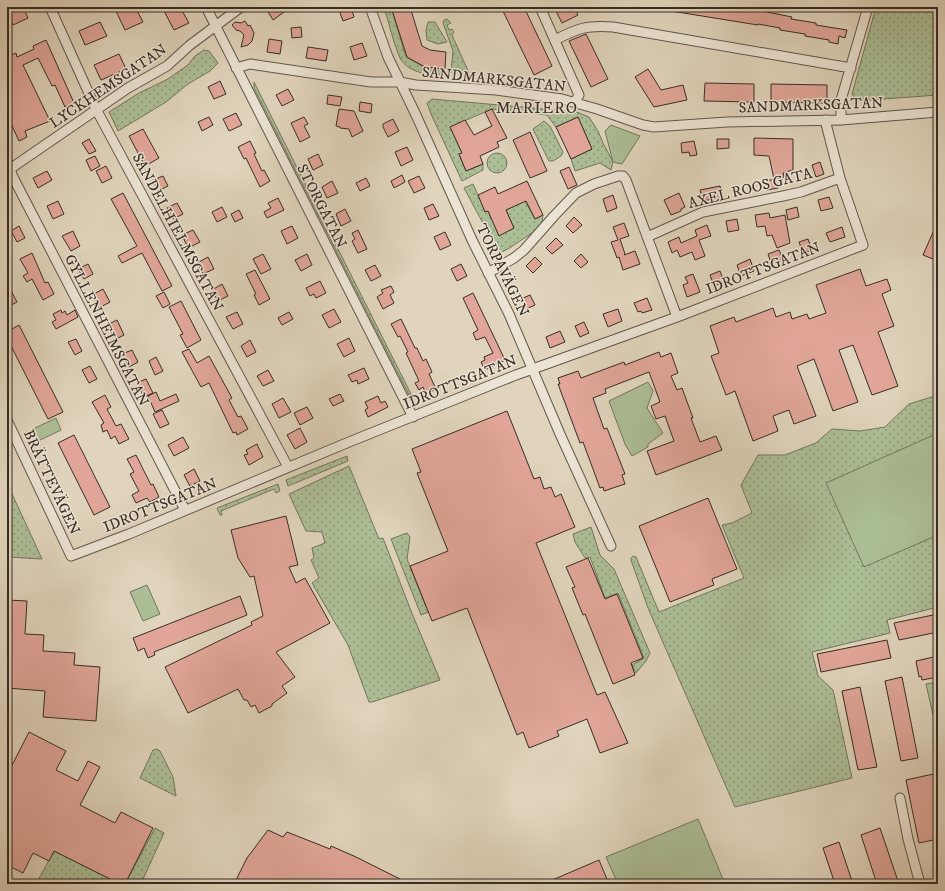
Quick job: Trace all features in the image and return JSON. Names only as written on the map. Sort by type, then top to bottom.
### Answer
[{"type":"street","name":"SANDELHIELMSGATAN","points":[[50,7],[96,109],[288,467]]},
{"type":"street","name":"STORGATAN","points":[[206,7],[413,416]]},
{"type":"street","name":"LYCKHEMSGATAN","points":[[8,167],[128,88],[167,66],[190,45],[241,7]]},
{"type":"street","name":"TORPAVÄGEN","points":[[370,7],[381,40],[399,82],[416,114],[488,273],[509,314],[560,434],[611,546]]},
{"type":"street","points":[[540,7],[579,95],[576,102]]},
{"type":"street","points":[[841,120],[841,100],[868,7]]},
{"type":"street","points":[[555,40],[582,28],[597,26],[613,27],[851,68]]},
{"type":"street","name":"SANDMARKSGATAN","points":[[236,68],[250,64],[371,82],[399,82],[416,85],[496,90],[562,99],[576,102],[643,125],[654,127],[727,122],[841,120],[938,112]]},
{"type":"street","points":[[825,120],[840,178]]},
{"type":"street","name":"GYLLENHEIMSGATAN","points":[[8,167],[185,510]]},
{"type":"street","points":[[488,273],[514,258],[524,250],[576,193],[594,184],[618,176],[623,176],[626,180],[677,317]]},
{"type":"street","name":"IDROTTSGATAN","points":[[71,556],[129,534],[288,467],[532,368],[677,317],[863,245],[840,178]]},
{"type":"street","name":"AXEL ROOS GATA","points":[[647,237],[704,212],[789,195],[840,178]]},
{"type":"street","name":"BRÄTTEVÄGEN","points":[[7,420],[71,556]]},
{"type":"street","points":[[900,798],[908,839],[920,884]]},
{"type":"green space","points":[[384,7],[391,7],[406,57],[424,67],[444,69],[444,73],[432,75],[426,74],[413,70],[403,63],[395,46]]},
{"type":"green space","points":[[876,7],[938,7],[938,95],[856,101],[852,94]]},
{"type":"green space","points":[[447,19],[451,23],[447,25],[449,30],[452,29],[454,32],[452,35],[469,73],[451,72],[453,51],[443,23],[444,20]]},
{"type":"green space","points":[[428,22],[435,22],[447,42],[438,44],[427,40],[426,30]]},
{"type":"green space","points":[[204,50],[209,51],[218,63],[210,71],[188,84],[166,102],[118,131],[109,112],[139,93],[168,79],[188,65],[195,56]]},
{"type":"green space","points":[[254,82],[414,400],[412,401],[254,88]]},
{"type":"green space","points":[[432,99],[577,112],[589,117],[598,131],[613,162],[611,170],[600,163],[575,171],[571,159],[592,149],[578,117],[556,127],[547,115],[492,109],[450,127],[462,153],[459,155],[466,171],[483,164],[483,170],[462,181],[431,114],[427,103]]},
{"type":"green space","points":[[544,121],[550,126],[563,152],[561,156],[553,161],[549,161],[533,129]]},
{"type":"green space","points":[[611,125],[640,136],[622,164],[613,162],[605,131]]},
{"type":"green space","points":[[497,153],[504,156],[507,163],[504,170],[497,173],[490,170],[487,163],[490,156]]},
{"type":"green space","points":[[473,184],[485,211],[488,211],[499,235],[514,228],[506,210],[525,201],[535,219],[543,215],[541,227],[508,249],[499,253],[464,188]]},
{"type":"green space","points":[[648,382],[653,391],[647,408],[663,433],[648,444],[648,447],[632,456],[625,444],[609,401]]},
{"type":"green space","points":[[938,395],[938,607],[887,620],[890,633],[812,652],[818,676],[833,690],[852,778],[735,807],[648,608],[631,558],[633,556],[636,557],[659,612],[744,578],[722,525],[732,523],[752,513],[741,485],[758,455],[785,455],[816,443],[832,429],[860,431],[885,427],[909,404]]},
{"type":"green space","points":[[56,418],[61,430],[38,441],[33,429]]},
{"type":"green space","points":[[938,433],[938,535],[864,567],[826,483]]},
{"type":"green space","points":[[347,456],[348,461],[288,486],[286,480]]},
{"type":"green space","points":[[349,466],[379,539],[383,538],[411,611],[440,680],[372,702],[369,702],[348,645],[312,583],[319,578],[311,560],[314,558],[312,548],[325,543],[322,532],[306,531],[289,494]]},
{"type":"green space","points":[[7,483],[42,559],[7,557]]},
{"type":"green space","points":[[278,484],[280,491],[276,493],[274,489],[221,511],[222,515],[220,515],[217,508]]},
{"type":"green space","points":[[591,527],[600,555],[614,569],[650,653],[646,661],[636,673],[632,665],[644,658],[618,593],[605,598],[590,557],[585,558],[575,542],[573,534]]},
{"type":"green space","points":[[407,533],[410,537],[407,559],[426,607],[437,602],[439,608],[421,615],[391,539]]},
{"type":"green space","points":[[147,585],[160,614],[143,621],[130,592]]},
{"type":"green space","points":[[938,682],[938,714],[933,715],[926,684]]},
{"type":"green space","points":[[157,749],[160,751],[173,777],[176,796],[140,778],[153,750]]},
{"type":"green space","points":[[698,819],[725,884],[618,884],[606,857]]},
{"type":"green space","points":[[155,828],[164,833],[142,884],[125,884]]},
{"type":"green space","points":[[54,851],[120,884],[36,884]]},
{"type":"building","points":[[7,7],[23,7],[28,18],[13,25],[7,11]]},
{"type":"building","points":[[114,7],[135,7],[143,22],[125,30]]},
{"type":"building","points":[[162,7],[180,7],[189,23],[174,30]]},
{"type":"building","points":[[265,7],[281,7],[284,12],[273,20]]},
{"type":"building","points":[[338,7],[351,7],[354,17],[343,21]]},
{"type":"building","points":[[391,7],[410,7],[422,46],[430,50],[446,52],[445,69],[425,67],[407,57]]},
{"type":"building","points":[[501,7],[524,7],[552,66],[534,75]]},
{"type":"building","points":[[554,7],[574,7],[578,15],[562,23]]},
{"type":"building","points":[[672,7],[721,7],[732,9],[733,7],[750,7],[792,17],[791,19],[816,23],[816,25],[847,30],[845,38],[839,36],[838,44],[829,42],[829,40],[805,36],[805,34],[780,30],[780,28],[671,11]]},
{"type":"building","points":[[245,21],[248,26],[250,25],[254,33],[252,41],[248,45],[241,47],[244,35],[240,31],[236,30],[232,25],[235,22],[241,23]]},
{"type":"building","points":[[100,22],[107,36],[85,45],[79,31]]},
{"type":"building","points":[[301,27],[302,37],[292,38],[291,28]]},
{"type":"building","points":[[586,34],[608,79],[591,87],[569,41]]},
{"type":"building","points":[[269,39],[282,41],[280,54],[267,52]]},
{"type":"building","points":[[46,40],[74,103],[65,107],[55,85],[52,86],[38,58],[23,65],[50,121],[25,131],[27,137],[19,141],[7,115],[7,57],[16,53],[17,57],[34,49],[33,46]]},
{"type":"building","points":[[362,43],[367,56],[354,60],[350,47]]},
{"type":"building","points":[[308,47],[328,50],[326,61],[306,58]]},
{"type":"building","points":[[119,54],[126,69],[101,80],[94,65]]},
{"type":"building","points":[[648,69],[661,90],[683,85],[687,100],[654,107],[635,77]]},
{"type":"building","points":[[220,81],[226,94],[214,99],[208,87]]},
{"type":"building","points":[[705,83],[754,84],[754,102],[704,101]]},
{"type":"building","points":[[771,84],[827,85],[827,103],[771,102]]},
{"type":"building","points":[[288,89],[294,100],[282,106],[276,95]]},
{"type":"building","points":[[328,95],[342,97],[340,106],[327,104]]},
{"type":"building","points":[[360,102],[372,104],[371,113],[359,111]]},
{"type":"building","points":[[339,109],[354,111],[363,131],[352,137],[349,129],[336,126]]},
{"type":"building","points":[[492,109],[507,138],[497,142],[499,147],[480,156],[483,164],[466,171],[459,154],[462,153],[450,127],[465,120],[474,135],[492,126],[485,112]]},
{"type":"building","points":[[236,113],[242,125],[229,131],[223,119]]},
{"type":"building","points":[[209,117],[213,125],[202,131],[198,122]]},
{"type":"building","points":[[304,117],[308,124],[304,126],[310,137],[300,142],[291,123]]},
{"type":"building","points":[[578,117],[592,149],[571,159],[556,127]]},
{"type":"building","points":[[393,119],[399,131],[388,137],[383,124]]},
{"type":"building","points":[[143,129],[159,158],[145,166],[129,136]]},
{"type":"building","points":[[530,132],[547,171],[530,178],[513,140]]},
{"type":"building","points":[[754,138],[793,139],[793,170],[783,173],[784,177],[774,179],[769,156],[754,155]]},
{"type":"building","points":[[89,139],[96,151],[89,154],[82,143]]},
{"type":"building","points":[[717,139],[729,139],[729,148],[717,149]]},
{"type":"building","points":[[250,141],[262,171],[264,170],[270,181],[260,187],[246,158],[244,159],[238,147]]},
{"type":"building","points":[[694,141],[697,155],[690,156],[689,152],[682,153],[681,143]]},
{"type":"building","points":[[407,147],[413,160],[401,166],[395,152]]},
{"type":"building","points":[[318,154],[323,165],[313,170],[308,159]]},
{"type":"building","points":[[95,156],[100,166],[91,171],[86,160]]},
{"type":"building","points":[[820,162],[824,174],[816,177],[812,165]]},
{"type":"building","points":[[106,166],[112,178],[102,183],[96,171]]},
{"type":"building","points":[[569,167],[577,185],[568,189],[560,171]]},
{"type":"building","points":[[47,171],[52,180],[38,188],[33,178]]},
{"type":"building","points":[[402,175],[405,182],[394,188],[391,181]]},
{"type":"building","points":[[163,176],[168,186],[158,191],[153,180]]},
{"type":"building","points":[[419,176],[425,188],[414,193],[408,181]]},
{"type":"building","points":[[366,178],[370,186],[360,191],[356,183]]},
{"type":"building","points":[[776,179],[778,188],[767,190],[765,181]]},
{"type":"building","points":[[332,181],[338,193],[327,198],[322,187]]},
{"type":"building","points":[[527,181],[543,215],[535,219],[526,201],[506,210],[514,228],[499,236],[488,211],[485,212],[478,195],[495,187],[498,194]]},
{"type":"building","points":[[720,186],[722,197],[703,201],[700,190]]},
{"type":"building","points":[[123,193],[172,286],[162,291],[142,253],[122,263],[118,256],[137,246],[111,199]]},
{"type":"building","points":[[679,193],[685,207],[681,209],[681,211],[671,215],[664,200]]},
{"type":"building","points":[[613,195],[617,208],[607,212],[603,199]]},
{"type":"building","points":[[829,197],[833,208],[821,211],[818,200]]},
{"type":"building","points":[[278,198],[284,210],[267,218],[264,212],[271,208],[268,203]]},
{"type":"building","points":[[58,201],[64,214],[53,219],[47,206]]},
{"type":"building","points":[[177,203],[183,214],[173,219],[167,208]]},
{"type":"building","points":[[433,204],[439,216],[429,220],[424,208]]},
{"type":"building","points":[[222,207],[227,217],[217,222],[212,212]]},
{"type":"building","points":[[797,207],[799,217],[788,220],[786,210]]},
{"type":"building","points":[[345,209],[351,221],[341,226],[336,214]]},
{"type":"building","points":[[239,210],[243,218],[235,222],[231,214]]},
{"type":"building","points":[[769,213],[770,218],[785,215],[790,243],[777,248],[772,235],[767,236],[765,226],[757,227],[755,215]]},
{"type":"building","points":[[574,217],[582,225],[573,233],[566,226]]},
{"type":"building","points":[[737,219],[739,230],[728,232],[726,221]]},
{"type":"building","points":[[938,221],[938,261],[923,255]]},
{"type":"building","points":[[624,223],[629,236],[620,239],[625,254],[624,255],[635,251],[640,264],[623,270],[619,257],[617,258],[611,242],[618,240],[613,227]]},
{"type":"building","points":[[707,225],[711,236],[699,240],[705,256],[695,260],[692,252],[680,257],[677,250],[672,253],[668,242],[679,237],[681,243],[697,236],[695,230]]},
{"type":"building","points":[[19,226],[25,238],[17,242],[11,231]]},
{"type":"building","points":[[292,226],[298,238],[287,244],[281,231]]},
{"type":"building","points":[[842,227],[845,237],[830,242],[826,233]]},
{"type":"building","points":[[193,230],[200,242],[188,248],[182,235]]},
{"type":"building","points":[[358,230],[367,249],[358,253],[352,241],[355,239],[352,233]]},
{"type":"building","points":[[73,231],[80,246],[71,251],[62,236]]},
{"type":"building","points":[[445,232],[451,245],[440,250],[434,237]]},
{"type":"building","points":[[556,238],[563,245],[552,254],[546,248]]},
{"type":"building","points":[[808,239],[812,250],[803,253],[799,242]]},
{"type":"building","points":[[779,250],[783,259],[771,263],[768,254]]},
{"type":"building","points":[[32,253],[45,283],[48,282],[54,294],[43,300],[32,279],[27,282],[23,276],[28,273],[20,259]]},
{"type":"building","points":[[263,254],[271,269],[261,274],[253,259]]},
{"type":"building","points":[[307,254],[312,265],[301,271],[295,260]]},
{"type":"building","points":[[581,254],[588,262],[581,268],[574,261]]},
{"type":"building","points":[[208,257],[214,269],[203,274],[197,263]]},
{"type":"building","points":[[535,257],[542,264],[533,273],[526,266]]},
{"type":"building","points":[[750,259],[754,271],[741,276],[737,265]]},
{"type":"building","points":[[88,264],[93,274],[84,279],[78,269]]},
{"type":"building","points":[[461,264],[467,276],[457,281],[451,269]]},
{"type":"building","points":[[375,265],[381,276],[371,281],[365,270]]},
{"type":"building","points":[[860,269],[866,286],[887,279],[891,290],[882,294],[894,326],[878,332],[898,386],[872,395],[853,345],[839,350],[858,402],[833,411],[814,359],[797,366],[816,416],[794,424],[789,410],[773,416],[778,431],[753,441],[735,391],[726,395],[711,356],[719,353],[710,326],[734,317],[736,322],[773,308],[776,317],[790,312],[792,319],[807,314],[809,319],[826,313],[816,285]]},
{"type":"building","points":[[255,270],[270,299],[259,305],[254,295],[256,294],[246,274]]},
{"type":"building","points":[[720,271],[724,282],[714,286],[710,275]]},
{"type":"building","points":[[693,274],[700,292],[687,297],[683,285],[688,283],[685,277]]},
{"type":"building","points":[[320,281],[326,293],[316,298],[314,294],[310,296],[306,288]]},
{"type":"building","points":[[7,283],[17,302],[7,307]]},
{"type":"building","points":[[222,284],[228,296],[218,301],[212,290]]},
{"type":"building","points":[[391,286],[394,292],[390,295],[394,303],[383,309],[377,297],[383,293],[381,290]]},
{"type":"building","points":[[103,289],[110,302],[99,308],[92,295]]},
{"type":"building","points":[[164,292],[170,304],[163,308],[156,296]]},
{"type":"building","points":[[473,293],[505,360],[485,370],[481,362],[485,360],[484,357],[493,353],[485,337],[476,340],[473,333],[478,330],[463,298]]},
{"type":"building","points":[[530,295],[535,305],[526,309],[521,299]]},
{"type":"building","points":[[647,298],[652,310],[642,313],[641,311],[638,312],[634,303]]},
{"type":"building","points":[[181,301],[201,340],[187,348],[180,335],[183,334],[169,307]]},
{"type":"building","points":[[334,309],[341,322],[329,328],[322,315]]},
{"type":"building","points":[[618,309],[622,321],[608,327],[603,314]]},
{"type":"building","points":[[61,310],[62,313],[65,311],[67,315],[75,310],[78,317],[56,329],[52,322],[56,320],[53,314]]},
{"type":"building","points":[[237,312],[243,324],[233,329],[226,317]]},
{"type":"building","points":[[289,312],[293,319],[282,325],[278,318]]},
{"type":"building","points":[[401,319],[415,348],[417,348],[423,361],[426,359],[432,372],[429,374],[436,389],[426,394],[423,387],[419,390],[415,383],[419,381],[406,353],[408,352],[400,336],[398,337],[391,324]]},
{"type":"building","points":[[117,320],[124,335],[116,339],[107,325]]},
{"type":"building","points":[[584,322],[589,333],[580,337],[575,326]]},
{"type":"building","points":[[19,325],[63,412],[48,419],[7,338],[7,332]]},
{"type":"building","points":[[560,331],[565,342],[550,348],[546,337]]},
{"type":"building","points":[[349,338],[355,351],[344,357],[337,344]]},
{"type":"building","points":[[76,339],[82,351],[75,355],[68,342]]},
{"type":"building","points":[[250,340],[256,352],[247,357],[241,346]]},
{"type":"building","points":[[189,349],[197,363],[209,356],[232,398],[229,400],[238,417],[241,416],[248,429],[237,435],[236,432],[233,433],[209,383],[201,387],[182,352]]},
{"type":"building","points":[[132,350],[138,362],[129,367],[122,354]]},
{"type":"building","points":[[659,352],[661,357],[671,353],[678,373],[671,376],[677,390],[682,388],[700,442],[716,436],[722,450],[656,475],[647,451],[674,441],[665,416],[656,419],[651,406],[660,402],[649,372],[605,389],[606,393],[593,398],[604,429],[607,428],[625,474],[622,475],[625,484],[604,491],[603,487],[600,488],[583,442],[580,443],[558,384],[560,384],[558,378],[578,371],[581,378],[624,362],[625,365]]},
{"type":"building","points":[[156,357],[163,371],[155,375],[149,361]]},
{"type":"building","points":[[90,366],[97,379],[89,383],[82,370]]},
{"type":"building","points":[[364,368],[369,379],[358,384],[357,380],[352,382],[348,375]]},
{"type":"building","points":[[268,370],[274,381],[263,386],[257,376]]},
{"type":"building","points":[[146,379],[153,393],[144,397],[137,383]]},
{"type":"building","points":[[156,392],[160,401],[176,394],[179,401],[155,412],[148,396]]},
{"type":"building","points":[[340,394],[344,401],[333,406],[329,399]]},
{"type":"building","points":[[105,395],[111,407],[107,409],[116,426],[121,424],[129,439],[119,444],[115,436],[111,439],[107,430],[103,432],[101,425],[104,423],[92,402]]},
{"type":"building","points":[[378,396],[381,403],[385,401],[388,407],[368,417],[365,410],[368,408],[365,402]]},
{"type":"building","points":[[283,398],[291,412],[279,418],[272,404]]},
{"type":"building","points":[[307,407],[313,418],[300,425],[294,413]]},
{"type":"building","points":[[162,410],[169,424],[160,428],[153,414]]},
{"type":"building","points":[[507,411],[534,479],[540,477],[544,489],[551,487],[555,497],[561,494],[575,527],[536,543],[597,695],[605,692],[628,743],[600,753],[587,719],[557,731],[559,736],[529,748],[523,732],[517,735],[467,608],[432,621],[410,566],[448,551],[417,473],[421,472],[412,449]]},
{"type":"building","points":[[300,428],[307,442],[295,449],[287,435]]},
{"type":"building","points":[[74,435],[110,507],[94,515],[58,443]]},
{"type":"building","points":[[183,437],[189,448],[174,456],[168,445]]},
{"type":"building","points":[[257,444],[263,457],[249,465],[244,455],[248,454],[246,450]]},
{"type":"building","points":[[136,455],[151,485],[153,484],[159,497],[150,502],[147,498],[136,503],[132,495],[139,491],[130,474],[134,472],[127,459]]},
{"type":"building","points":[[194,469],[200,481],[190,486],[184,475]]},
{"type":"building","points":[[708,498],[737,569],[712,579],[714,585],[670,602],[639,526]]},
{"type":"building","points":[[286,516],[298,565],[289,567],[296,583],[305,578],[330,623],[276,652],[295,677],[282,686],[287,693],[272,704],[272,706],[259,713],[255,705],[251,707],[247,700],[244,700],[238,689],[188,713],[165,667],[252,625],[251,622],[263,616],[254,576],[250,577],[238,558],[231,530]]},
{"type":"building","points":[[588,558],[605,599],[617,594],[643,658],[631,663],[635,675],[613,684],[585,614],[583,615],[572,588],[575,587],[566,567]]},
{"type":"building","points":[[240,596],[247,615],[154,652],[155,655],[148,658],[144,648],[138,651],[133,638]]},
{"type":"building","points":[[7,600],[27,601],[25,634],[44,635],[43,651],[75,653],[74,665],[100,667],[96,721],[43,717],[45,691],[7,688]]},
{"type":"building","points":[[938,614],[938,632],[899,640],[894,623]]},
{"type":"building","points":[[887,640],[891,658],[821,672],[817,654]]},
{"type":"building","points":[[938,656],[938,677],[922,680],[921,676],[919,677],[916,661]]},
{"type":"building","points":[[902,677],[918,758],[901,761],[885,681]]},
{"type":"building","points":[[860,687],[877,767],[858,770],[842,691]]},
{"type":"building","points":[[29,732],[66,751],[56,770],[78,781],[88,761],[100,767],[80,805],[115,823],[121,812],[153,828],[125,884],[120,884],[54,851],[49,861],[33,853],[23,873],[7,865],[7,775]]},
{"type":"building","points":[[938,773],[938,839],[919,843],[906,780]]},
{"type":"building","points":[[880,828],[899,884],[877,884],[861,835]]},
{"type":"building","points":[[268,830],[283,837],[287,832],[330,849],[331,846],[410,884],[234,884],[247,858]]},
{"type":"building","points":[[839,842],[853,884],[835,884],[823,848]]},
{"type":"building","points":[[599,860],[609,884],[543,884]]},
{"type":"district","name":"MARIERO","points":[[537,107]]}]
